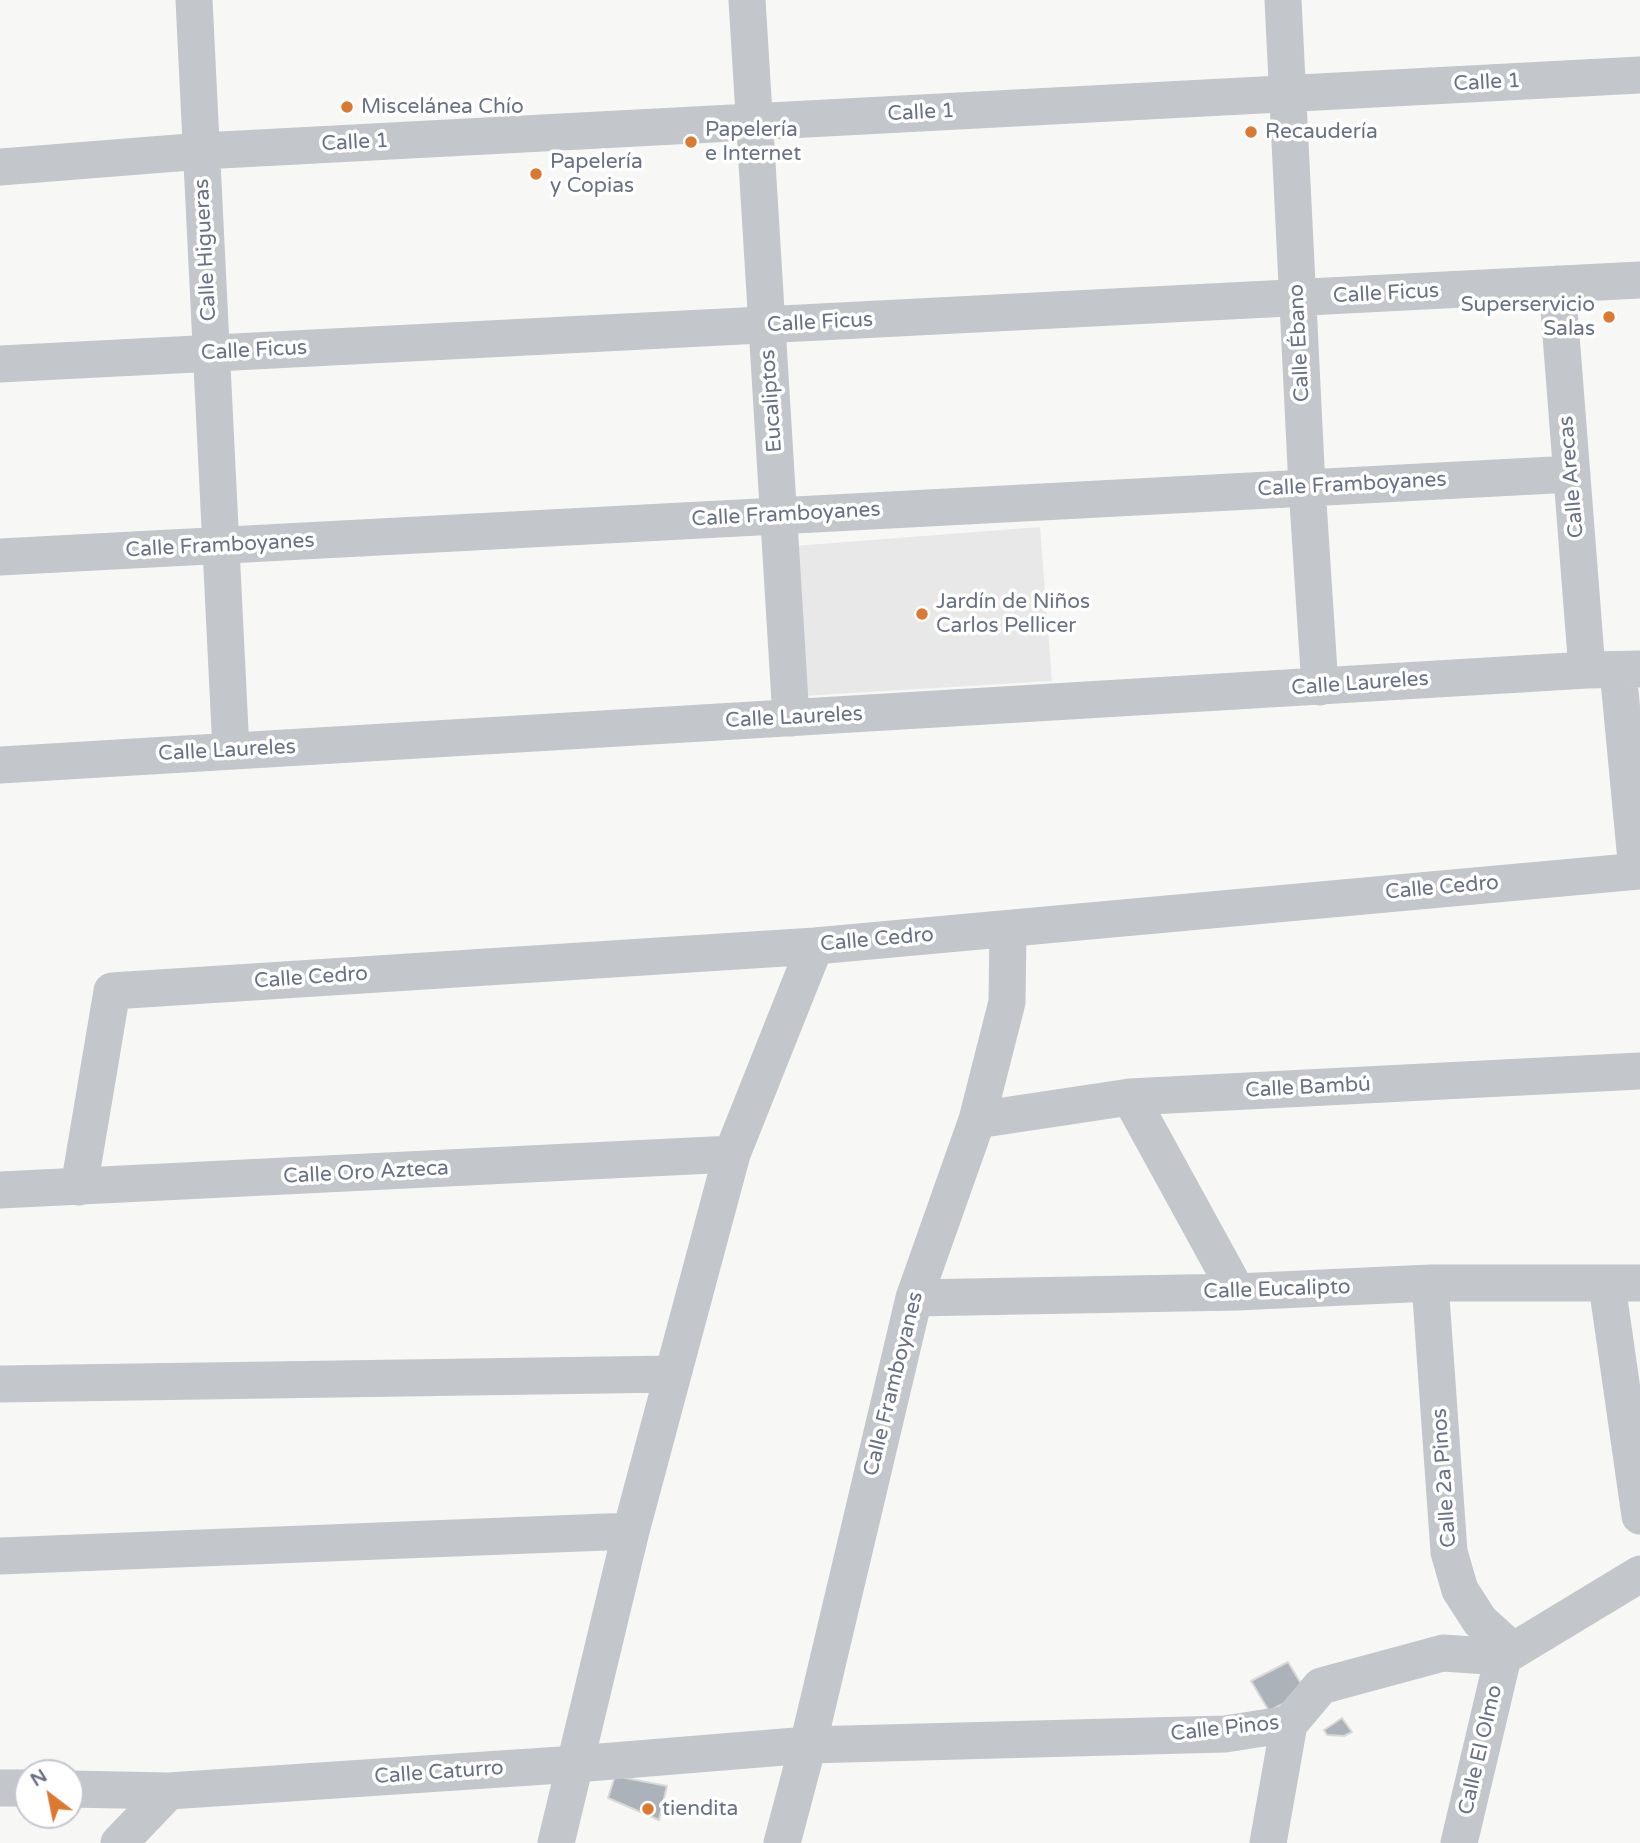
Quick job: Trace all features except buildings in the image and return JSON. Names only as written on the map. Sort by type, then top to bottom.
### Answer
[{"type":"street","name":"Calle Higueras","points":[[194,0],[231,751]]},
{"type":"street","name":"Eucaliptos","points":[[747,0],[791,718]]},
{"type":"street","name":"Calle Ébano","points":[[1283,0],[1307,487],[1320,687]]},
{"type":"street","name":"Calle 1","points":[[0,167],[202,151],[1640,75]]},
{"type":"street","name":"Calle Ficus","points":[[0,365],[1640,280]]},
{"type":"street","name":"Calle Arecas","points":[[1556,284],[1572,474],[1615,670],[1638,871]]},
{"type":"street","name":"Calle Framboyanes","points":[[0,557],[1572,474]]},
{"type":"street","name":"Calle Laureles","points":[[0,765],[1615,670]]},
{"type":"street","name":"Calle Cedro","points":[[79,1187],[113,991],[816,946],[1638,871]]},
{"type":"street","name":"Calle Framboyanes","points":[[782,1843],[808,1745],[914,1298],[977,1120],[1007,1002],[1008,929]]},
{"type":"street","points":[[556,1843],[631,1531],[732,1154],[816,946]]},
{"type":"street","name":"Calle Bambú","points":[[977,1120],[1130,1097],[1640,1071]]},
{"type":"street","points":[[1130,1097],[1237,1292]]},
{"type":"street","name":"Calle Oro Azteca","points":[[0,1191],[732,1154]]},
{"type":"street","name":"Calle Eucalipto","points":[[914,1298],[1237,1292],[1430,1283],[1624,1284]]},
{"type":"street","name":"Calle 2a Pinos","points":[[1430,1283],[1449,1552],[1460,1590],[1480,1621],[1508,1654]]},
{"type":"street","points":[[1624,1284],[1640,1516]]},
{"type":"street","points":[[0,1384],[673,1374]]},
{"type":"street","points":[[0,1556],[631,1531]]},
{"type":"street","points":[[1508,1654],[1640,1574]]},
{"type":"street","name":"Calle Pinos","points":[[808,1745],[1225,1734],[1289,1724],[1321,1686],[1443,1653],[1508,1654]]},
{"type":"street","name":"Calle El Olmo","points":[[1459,1843],[1508,1654]]},
{"type":"street","points":[[1268,1843],[1289,1724]]},
{"type":"street","name":"Calle Caturro","points":[[84,1789],[169,1791],[576,1764],[808,1745]]},
{"type":"street","points":[[119,1843],[169,1791]]},
{"type":"shaded area","name":"Jardín de Niños Carlos Pellicer","points":[[1040,527],[1052,681],[802,696],[794,546]]},
{"type":"place","name":"Miscelánea Chío","points":[[347,107]]},
{"type":"place","name":"Recaudería","points":[[1251,132]]},
{"type":"place","name":"Papelería e Internet","points":[[691,142]]},
{"type":"place","name":"Papelería y Copias","points":[[536,174]]},
{"type":"place","name":"Superservicio Salas","points":[[1609,317]]},
{"type":"place","name":"Jardín de Niños Carlos Pellicer","points":[[922,614]]},
{"type":"place","name":"tiendita","points":[[648,1809]]}]
